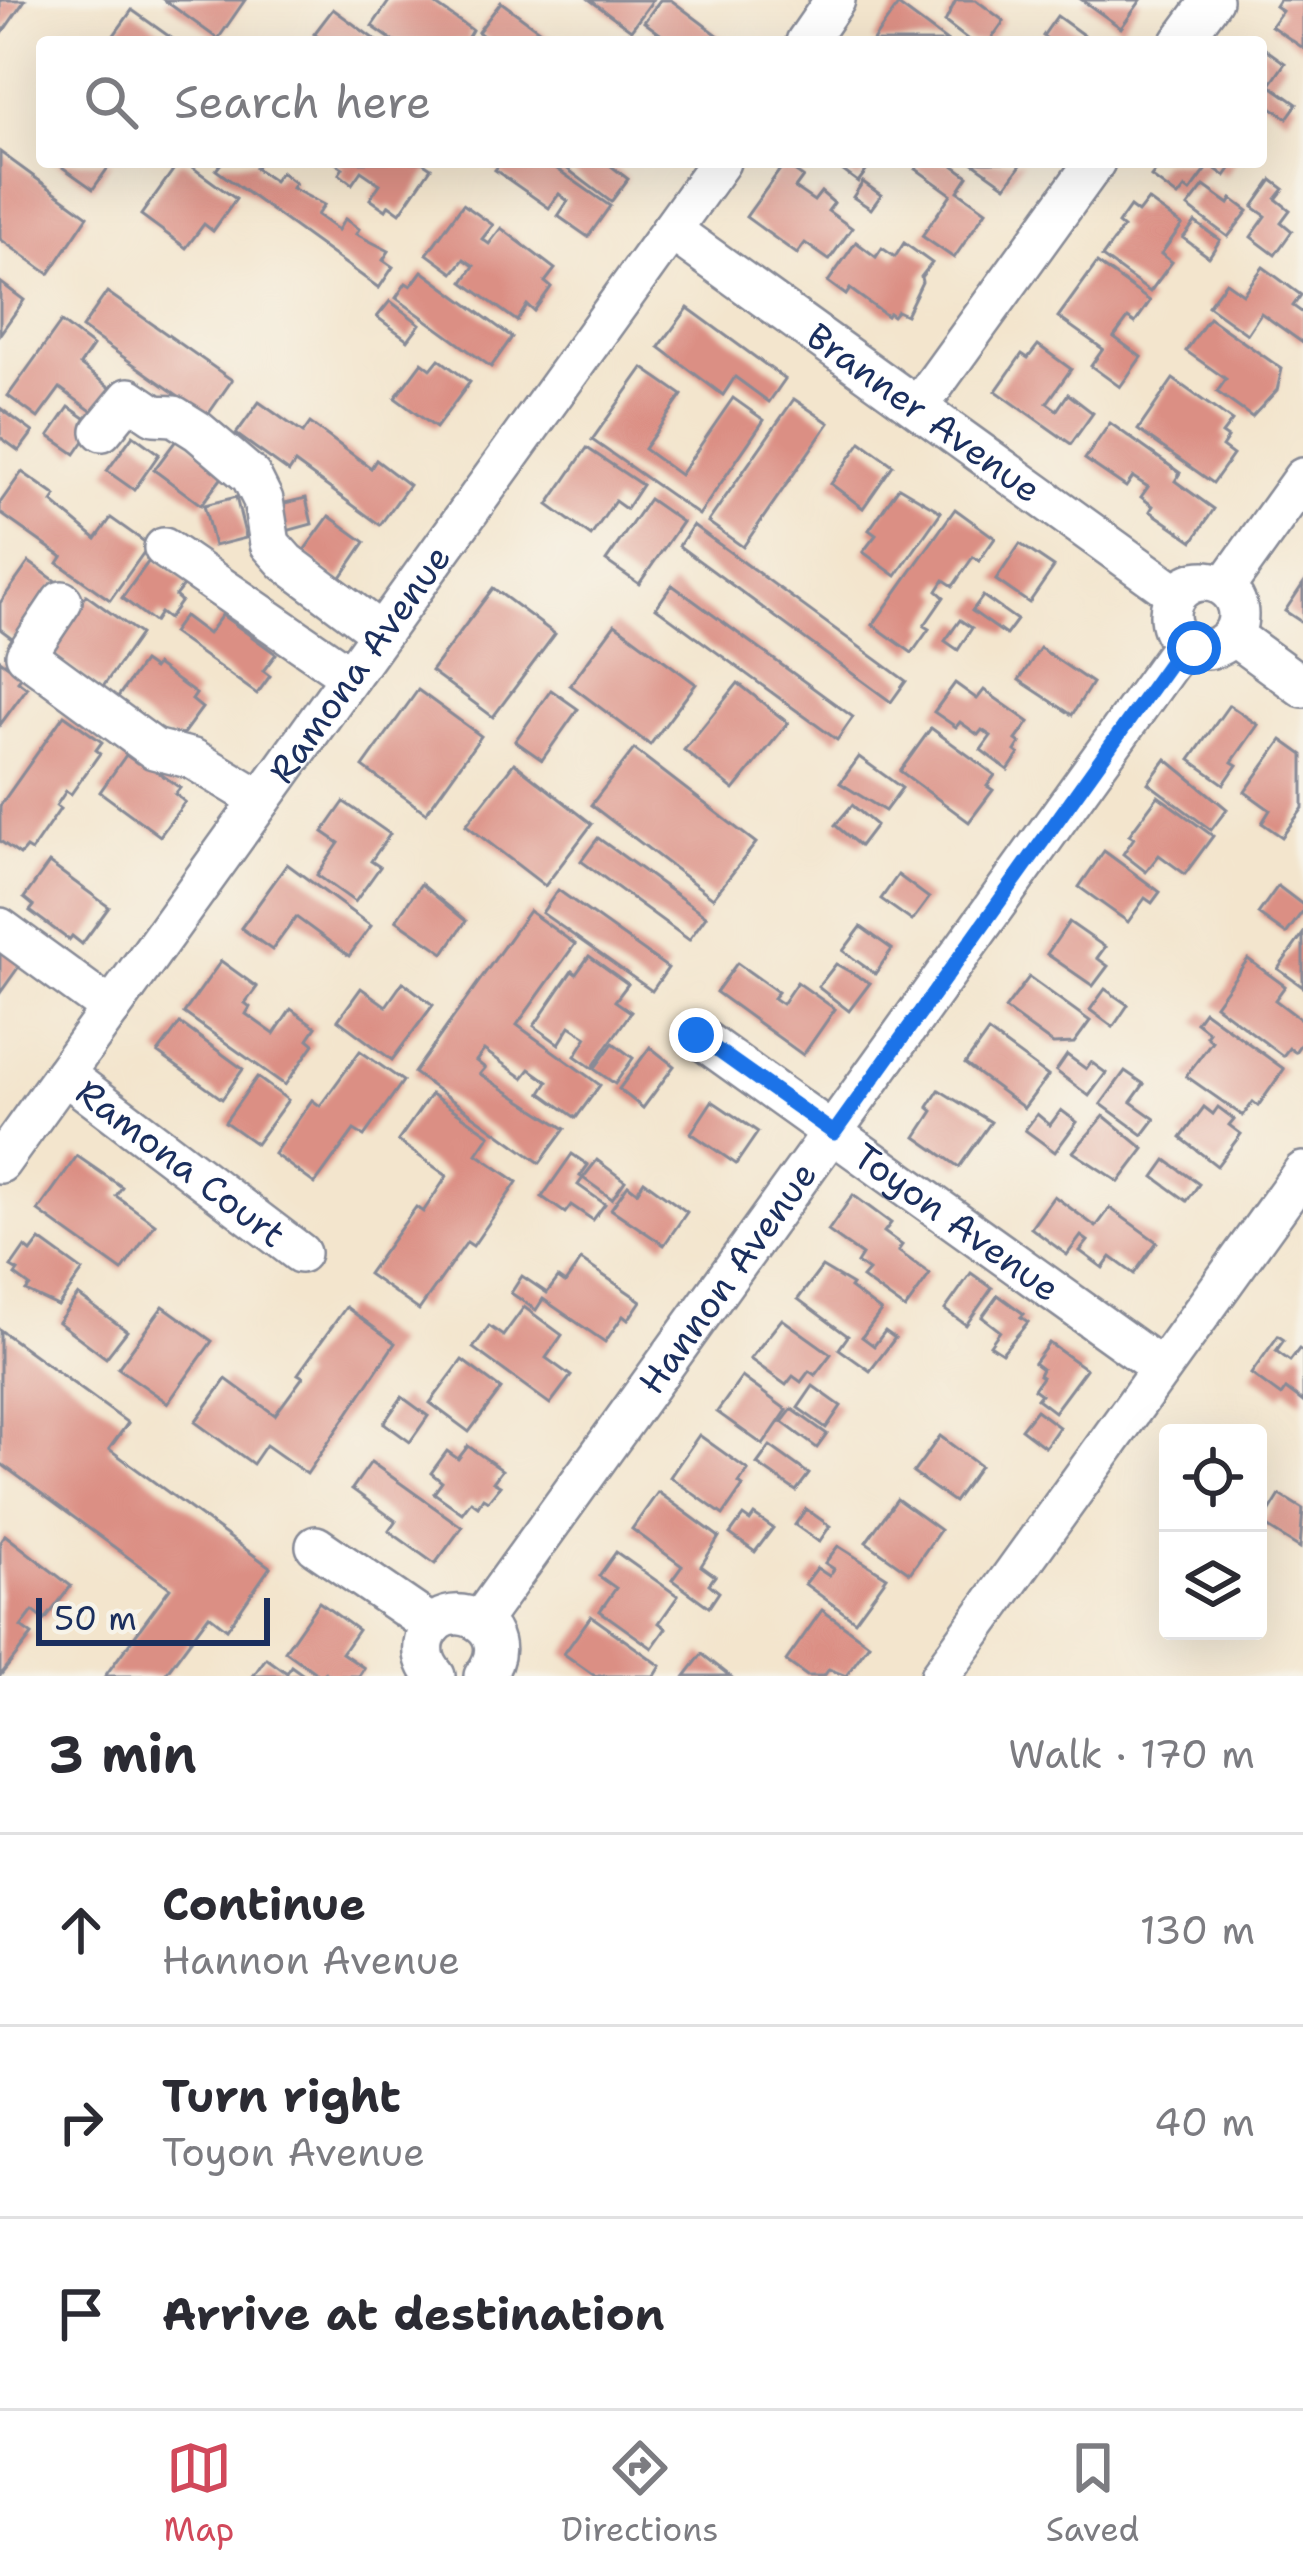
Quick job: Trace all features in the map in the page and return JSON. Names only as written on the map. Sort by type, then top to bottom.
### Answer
[{"type":"street","points":[[810,36],[836,0]]},
{"type":"street","points":[[1185,36],[1212,0]]},
{"type":"street","name":"Ramona Avenue","points":[[0,1163],[715,168]]},
{"type":"street","points":[[918,407],[1091,168]]},
{"type":"street","name":"Branner Avenue","points":[[670,230],[1177,594]]},
{"type":"street","points":[[102,431],[129,398],[154,415],[174,416],[198,430],[251,476],[263,500],[270,544],[286,562],[381,633]]},
{"type":"street","points":[[1225,587],[1303,478]]},
{"type":"street","points":[[164,548],[350,676]]},
{"type":"street","points":[[1204,580],[1225,587],[1237,604],[1238,626],[1232,635],[1204,650],[1184,643],[1172,626],[1171,604],[1177,594],[1184,586],[1204,580]]},
{"type":"street","points":[[62,601],[26,656],[154,749],[193,759],[262,800]]},
{"type":"street","points":[[1232,635],[1303,687]]},
{"type":"street","name":"Hannon Avenue","points":[[480,1621],[1184,643]]},
{"type":"street","points":[[0,928],[111,1009]]},
{"type":"street","name":"Toyon Avenue","points":[[696,1035],[1161,1368]]},
{"type":"street","name":"Ramona Court","points":[[64,1074],[300,1253]]},
{"type":"street","points":[[940,1676],[1303,1172]]},
{"type":"street","points":[[316,1546],[433,1626]]},
{"type":"street","points":[[435,1676],[423,1648],[433,1626],[450,1616],[480,1621],[488,1629],[495,1649],[490,1674]]},
{"type":"building","points":[[0,0],[25,0],[0,36]]},
{"type":"building","points":[[164,0],[245,0],[220,36]]},
{"type":"building","points":[[390,0],[429,0],[472,30],[469,36],[386,36],[372,26]]},
{"type":"building","points":[[590,0],[653,0],[631,30]]},
{"type":"building","points":[[660,0],[671,0],[719,36],[663,36],[644,22]]},
{"type":"building","points":[[956,0],[976,0],[1004,21],[993,36],[963,36],[945,22]]},
{"type":"building","points":[[1082,0],[1141,0],[1121,28]]},
{"type":"building","points":[[1279,0],[1303,0],[1303,48],[1271,26],[1282,11],[1275,6]]},
{"type":"building","points":[[501,2],[547,36],[483,36],[478,32]]},
{"type":"building","points":[[898,5],[940,36],[876,36]]},
{"type":"building","points":[[333,9],[370,36],[317,36]]},
{"type":"building","points":[[132,10],[169,36],[113,36]]},
{"type":"building","points":[[1057,16],[1085,36],[1043,36]]},
{"type":"building","points":[[1267,50],[1285,63],[1270,85],[1297,104],[1287,118],[1267,104]]},
{"type":"building","points":[[0,152],[88,216],[49,274],[0,239]]},
{"type":"building","points":[[63,168],[108,168],[93,189]]},
{"type":"building","points":[[175,168],[193,168],[236,199],[213,231],[204,224],[186,248],[141,215]]},
{"type":"building","points":[[255,168],[274,181],[281,172],[295,183],[292,188],[324,205],[317,215],[338,230],[345,219],[359,229],[356,234],[389,251],[383,260],[393,267],[379,288],[216,170]]},
{"type":"building","points":[[343,168],[431,168],[400,213],[370,199],[380,184],[361,171],[352,184],[339,174]]},
{"type":"building","points":[[556,168],[610,206],[588,237],[558,216],[568,201],[559,194],[549,208],[495,170]]},
{"type":"building","points":[[566,168],[614,168],[628,179],[611,202]]},
{"type":"building","points":[[781,168],[790,168],[803,177],[795,188],[814,201],[821,192],[834,203],[828,211],[852,228],[829,260],[805,243],[797,254],[746,217]]},
{"type":"building","points":[[839,168],[868,168],[858,182]]},
{"type":"building","points":[[957,168],[968,176],[958,191],[986,211],[954,258],[922,236],[951,194],[916,169]]},
{"type":"building","points":[[980,168],[1019,168],[1006,186]]},
{"type":"building","points":[[1158,168],[1208,168],[1190,192],[1185,188],[1178,197],[1151,177]]},
{"type":"building","points":[[1272,180],[1284,189],[1276,199],[1290,210],[1281,222],[1292,231],[1275,255],[1251,237],[1266,216],[1253,207]]},
{"type":"building","points":[[863,182],[881,195],[871,209],[853,197]]},
{"type":"building","points":[[1204,186],[1248,211],[1228,237],[1188,207]]},
{"type":"building","points":[[1148,200],[1182,225],[1161,254],[1172,262],[1150,292],[1102,257],[1123,228],[1118,224],[1130,207],[1138,213]]},
{"type":"building","points":[[463,204],[493,225],[482,239],[489,244],[501,228],[555,269],[545,282],[551,287],[534,311],[527,305],[517,321],[463,282],[474,266],[464,259],[453,273],[427,254]]},
{"type":"building","points":[[1195,222],[1220,240],[1209,257],[1183,238]]},
{"type":"building","points":[[856,242],[876,257],[882,248],[895,257],[904,243],[932,263],[906,315],[897,311],[887,316],[850,289],[846,295],[828,282]]},
{"type":"building","points":[[1097,263],[1150,301],[1135,323],[1128,318],[1114,337],[1141,357],[1120,387],[1091,366],[1103,349],[1058,317]]},
{"type":"building","points":[[1263,267],[1301,295],[1293,306],[1303,313],[1303,343],[1261,313],[1247,334],[1208,306],[1226,282],[1243,294]]},
{"type":"building","points":[[422,271],[512,337],[491,367],[396,298]]},
{"type":"building","points":[[0,282],[24,300],[0,334]]},
{"type":"building","points":[[107,292],[232,380],[207,416],[82,328]]},
{"type":"building","points":[[390,301],[420,324],[408,340],[377,317]]},
{"type":"building","points":[[688,308],[785,379],[769,402],[735,377],[723,395],[659,347]]},
{"type":"building","points":[[1209,318],[1282,369],[1277,390],[1252,417],[1217,392],[1226,379],[1186,351]]},
{"type":"building","points":[[61,322],[93,346],[80,365],[112,389],[94,413],[60,388],[38,418],[8,396]]},
{"type":"building","points":[[1038,345],[1071,369],[1047,403],[1057,410],[1068,394],[1093,413],[1071,444],[996,391],[1022,354],[1028,358]]},
{"type":"building","points":[[439,359],[470,382],[436,428],[395,398],[422,362],[431,369]]},
{"type":"building","points":[[643,368],[682,395],[644,449],[680,475],[733,398],[764,420],[699,515],[592,440]]},
{"type":"building","points":[[1173,379],[1232,421],[1222,434],[1228,438],[1222,447],[1233,455],[1213,483],[1138,430]]},
{"type":"building","points":[[794,399],[829,423],[743,547],[708,522]]},
{"type":"building","points":[[259,402],[303,433],[310,423],[371,468],[376,460],[409,485],[380,525],[295,463],[289,472],[236,434]]},
{"type":"building","points":[[69,407],[95,425],[75,454],[49,436]]},
{"type":"building","points":[[0,408],[33,432],[19,451],[0,437]]},
{"type":"building","points":[[1110,423],[1180,473],[1175,481],[1214,509],[1193,541],[1150,511],[1153,506],[1141,497],[1148,487],[1133,477],[1126,487],[1085,459]]},
{"type":"building","points":[[133,435],[159,454],[134,490],[107,471]]},
{"type":"building","points":[[180,435],[227,471],[201,505],[154,470]]},
{"type":"building","points":[[861,442],[893,465],[863,508],[831,484]]},
{"type":"building","points":[[587,448],[642,485],[626,509],[615,501],[591,536],[548,505]]},
{"type":"building","points":[[22,472],[56,496],[52,502],[96,539],[111,518],[149,545],[110,600],[58,563],[62,557],[0,513],[0,503]]},
{"type":"building","points":[[899,487],[941,512],[896,576],[863,552],[876,535],[869,530]]},
{"type":"building","points":[[236,497],[246,538],[214,546],[204,505]]},
{"type":"building","points":[[306,498],[312,524],[283,532],[276,505]]},
{"type":"building","points":[[649,499],[682,522],[639,584],[606,561]]},
{"type":"building","points":[[955,509],[995,538],[979,561],[973,557],[953,586],[944,580],[937,591],[944,597],[912,653],[873,625]]},
{"type":"building","points":[[329,516],[365,542],[339,580],[303,552]]},
{"type":"building","points":[[693,525],[906,681],[891,702],[679,546]]},
{"type":"building","points":[[1020,544],[1054,567],[1029,603],[996,580]]},
{"type":"building","points":[[151,558],[186,582],[175,596],[181,601],[168,619],[160,613],[154,622],[122,598]]},
{"type":"building","points":[[29,562],[57,582],[16,641],[0,629],[0,603]]},
{"type":"building","points":[[1303,584],[1303,623],[1285,611]]},
{"type":"building","points":[[672,585],[853,717],[837,740],[656,608]]},
{"type":"building","points":[[493,588],[555,634],[493,717],[431,671]]},
{"type":"building","points":[[86,595],[140,634],[102,688],[47,650]]},
{"type":"building","points":[[983,596],[1017,620],[1006,635],[972,611]]},
{"type":"building","points":[[222,615],[276,654],[263,671],[270,676],[257,694],[172,633],[184,616],[208,634]]},
{"type":"building","points":[[960,620],[972,628],[958,650],[945,641]]},
{"type":"building","points":[[615,624],[696,684],[650,745],[570,685]]},
{"type":"building","points":[[1040,648],[1092,683],[1072,715],[1019,680]]},
{"type":"building","points":[[0,660],[22,676],[18,681],[27,688],[0,725]]},
{"type":"building","points":[[143,662],[153,669],[156,665],[196,694],[192,700],[202,708],[177,742],[117,698]]},
{"type":"building","points":[[738,683],[788,723],[734,790],[684,750]]},
{"type":"building","points":[[955,683],[977,699],[984,690],[1029,722],[1016,740],[1019,754],[1008,770],[981,750],[991,736],[982,730],[978,735],[960,722],[956,727],[934,712]]},
{"type":"building","points":[[418,690],[481,736],[426,813],[363,767]]},
{"type":"building","points":[[551,690],[578,709],[542,760],[515,741]]},
{"type":"building","points":[[1229,705],[1258,725],[1232,762],[1237,765],[1224,784],[1190,760]]},
{"type":"building","points":[[64,715],[102,742],[96,750],[100,753],[71,794],[66,791],[56,806],[60,809],[31,851],[26,848],[20,855],[0,841],[0,806]]},
{"type":"building","points":[[931,728],[995,775],[987,786],[993,790],[969,822],[900,771]]},
{"type":"building","points":[[1282,740],[1303,755],[1303,808],[1282,837],[1262,823],[1270,810],[1245,792]]},
{"type":"building","points":[[634,749],[756,843],[713,898],[591,805]]},
{"type":"building","points":[[126,755],[137,763],[140,759],[180,788],[175,794],[185,802],[160,836],[100,792]]},
{"type":"building","points":[[859,757],[902,788],[885,811],[840,783]]},
{"type":"building","points":[[1166,759],[1227,809],[1211,830],[1148,783]]},
{"type":"building","points":[[514,763],[592,824],[545,886],[466,825]]},
{"type":"building","points":[[1158,796],[1213,836],[1185,874],[1159,855],[1146,872],[1123,854],[1134,838],[1129,835]]},
{"type":"building","points":[[344,802],[390,834],[371,861],[380,867],[355,902],[317,875],[339,843],[323,832]]},
{"type":"building","points":[[852,805],[876,825],[860,846],[835,825]]},
{"type":"building","points":[[598,838],[706,916],[689,940],[581,861]]},
{"type":"building","points":[[1104,851],[1160,892],[1152,903],[1145,898],[1128,922],[1079,887]]},
{"type":"building","points":[[49,863],[109,907],[82,944],[30,911],[34,906],[24,898]]},
{"type":"building","points":[[287,864],[371,926],[349,956],[296,917],[272,950],[241,928]]},
{"type":"building","points":[[898,875],[929,898],[912,921],[881,899]]},
{"type":"building","points":[[421,884],[466,921],[444,953],[396,920]]},
{"type":"building","points":[[1278,886],[1303,905],[1286,934],[1258,914]]},
{"type":"building","points":[[558,890],[668,968],[652,991],[542,913]]},
{"type":"building","points":[[529,911],[575,944],[517,1025],[600,1085],[576,1118],[541,1093],[548,1082],[530,1069],[523,1078],[484,1050],[476,1061],[485,1068],[480,1074],[565,1129],[540,1163],[414,1073]]},
{"type":"building","points":[[1069,922],[1105,947],[1097,958],[1108,966],[1093,986],[1047,954]]},
{"type":"building","points":[[861,927],[892,949],[875,974],[843,951]]},
{"type":"building","points":[[1303,934],[1303,987],[1278,969]]},
{"type":"building","points":[[0,941],[25,958],[0,993]]},
{"type":"building","points":[[589,956],[628,984],[615,1001],[631,1012],[592,1068],[575,1056],[587,1037],[570,1026],[559,1044],[534,1026],[572,971],[576,974]]},
{"type":"building","points":[[1248,959],[1285,986],[1275,1000],[1303,1021],[1303,1041],[1295,1052],[1289,1048],[1283,1056],[1215,1005]]},
{"type":"building","points":[[221,961],[257,987],[245,1003],[250,1007],[246,1014],[274,1034],[291,1009],[316,1027],[308,1039],[314,1044],[285,1085],[184,1013]]},
{"type":"building","points":[[737,963],[778,992],[773,998],[782,1004],[797,982],[835,1009],[803,1055],[716,992]]},
{"type":"building","points":[[836,964],[870,983],[849,1011],[818,987]]},
{"type":"building","points":[[1029,977],[1090,1021],[1074,1043],[1053,1044],[1005,1009]]},
{"type":"building","points":[[403,982],[433,1005],[392,1060],[338,1020],[361,988],[386,1006]]},
{"type":"building","points":[[1105,989],[1128,1005],[1113,1027],[1090,1010]]},
{"type":"building","points":[[1204,1011],[1284,1069],[1258,1106],[1253,1102],[1243,1116],[1186,1076],[1212,1041],[1196,1022]]},
{"type":"building","points":[[180,1023],[243,1069],[222,1099],[158,1053]]},
{"type":"building","points":[[988,1032],[1048,1076],[1024,1108],[965,1064]]},
{"type":"building","points":[[613,1043],[633,1058],[615,1084],[594,1069]]},
{"type":"building","points":[[650,1047],[674,1066],[643,1108],[619,1089]]},
{"type":"building","points":[[360,1051],[403,1081],[364,1136],[354,1130],[315,1184],[274,1154],[312,1100],[320,1106]]},
{"type":"building","points":[[1067,1055],[1086,1069],[1091,1062],[1106,1073],[1089,1096],[1056,1071]]},
{"type":"building","points":[[1125,1071],[1144,1084],[1131,1102],[1155,1119],[1143,1135],[1101,1104]]},
{"type":"building","points":[[257,1077],[288,1100],[256,1144],[225,1122]]},
{"type":"building","points":[[939,1090],[991,1122],[959,1167],[916,1137],[933,1111],[928,1107]]},
{"type":"building","points":[[431,1094],[490,1135],[477,1154],[517,1182],[473,1246],[467,1242],[419,1310],[368,1274],[416,1207],[423,1212],[447,1176],[398,1141]]},
{"type":"building","points":[[712,1101],[758,1132],[736,1164],[691,1133]]},
{"type":"building","points":[[1204,1107],[1213,1114],[1218,1107],[1234,1119],[1229,1125],[1241,1134],[1217,1166],[1181,1138]]},
{"type":"building","points":[[1061,1110],[1077,1122],[1055,1152],[1025,1130],[1037,1114],[1050,1125]]},
{"type":"building","points":[[1104,1116],[1144,1149],[1119,1182],[1073,1152]]},
{"type":"building","points":[[572,1154],[588,1165],[578,1185],[605,1204],[593,1220],[571,1205],[565,1213],[542,1197]]},
{"type":"building","points":[[77,1156],[122,1187],[116,1196],[155,1224],[122,1271],[38,1211]]},
{"type":"building","points":[[597,1160],[625,1181],[612,1199],[583,1178]]},
{"type":"building","points":[[1166,1160],[1199,1184],[1187,1201],[1154,1177]]},
{"type":"building","points":[[644,1181],[687,1212],[664,1245],[611,1209],[628,1185],[637,1192]]},
{"type":"building","points":[[853,1195],[891,1223],[884,1232],[902,1245],[898,1251],[930,1274],[905,1309],[862,1278],[868,1271],[857,1263],[862,1255],[828,1231]]},
{"type":"building","points":[[1054,1196],[1096,1227],[1110,1208],[1157,1242],[1134,1274],[1111,1257],[1103,1268],[1080,1251],[1088,1241],[1081,1236],[1067,1255],[1031,1228]]},
{"type":"building","points":[[40,1240],[83,1271],[58,1306],[26,1291],[30,1286],[11,1267],[25,1247],[31,1252]]},
{"type":"building","points":[[581,1260],[641,1301],[628,1320],[623,1316],[605,1342],[543,1299],[536,1310],[511,1293],[522,1276],[547,1293],[558,1278],[565,1283]]},
{"type":"building","points":[[822,1267],[881,1311],[862,1337],[874,1346],[885,1331],[895,1338],[870,1371],[839,1349],[848,1336],[798,1299]]},
{"type":"building","points":[[971,1273],[992,1288],[966,1325],[945,1310]]},
{"type":"building","points":[[78,1295],[127,1331],[106,1358],[58,1322]]},
{"type":"building","points":[[998,1295],[1028,1322],[1002,1353],[990,1345],[1000,1331],[982,1317]]},
{"type":"building","points":[[163,1306],[212,1341],[168,1403],[118,1368]]},
{"type":"building","points":[[346,1307],[395,1343],[307,1474],[266,1445],[253,1464],[195,1422],[226,1379],[275,1415]]},
{"type":"building","points":[[524,1307],[562,1335],[546,1358],[571,1376],[550,1404],[473,1348],[489,1326],[503,1336]]},
{"type":"building","points":[[782,1319],[831,1354],[815,1375],[809,1371],[801,1382],[793,1376],[786,1385],[750,1359]]},
{"type":"building","points":[[0,1330],[128,1423],[109,1449],[270,1567],[227,1629],[209,1615],[164,1676],[105,1676],[170,1588],[0,1463]]},
{"type":"building","points":[[1278,1336],[1284,1340],[1276,1351],[1290,1361],[1299,1349],[1303,1352],[1303,1402],[1286,1389],[1281,1396],[1251,1374]]},
{"type":"building","points":[[1049,1343],[1086,1369],[1054,1412],[1037,1399],[1041,1394],[1034,1389],[1042,1369],[1034,1363]]},
{"type":"building","points":[[462,1360],[501,1389],[469,1432],[430,1403]]},
{"type":"building","points":[[742,1377],[787,1410],[763,1445],[717,1412]]},
{"type":"building","points":[[813,1386],[841,1406],[826,1428],[798,1408]]},
{"type":"building","points":[[402,1397],[428,1416],[410,1442],[384,1423]]},
{"type":"building","points":[[792,1409],[827,1434],[817,1448],[782,1422]]},
{"type":"building","points":[[1036,1410],[1059,1427],[1045,1447],[1021,1429]]},
{"type":"building","points":[[699,1435],[748,1470],[723,1515],[670,1477]]},
{"type":"building","points":[[940,1436],[980,1466],[954,1502],[913,1473]]},
{"type":"building","points":[[468,1446],[502,1470],[493,1482],[500,1486],[488,1501],[483,1498],[478,1506],[471,1501],[462,1513],[434,1493],[442,1482],[431,1473],[447,1451],[458,1459]]},
{"type":"building","points":[[770,1446],[809,1474],[796,1491],[757,1464]]},
{"type":"building","points":[[371,1462],[462,1527],[435,1564],[389,1531],[396,1521],[352,1489]]},
{"type":"building","points":[[658,1492],[719,1537],[701,1566],[715,1576],[709,1584],[719,1592],[709,1607],[672,1580],[682,1566],[632,1529]]},
{"type":"building","points":[[1280,1495],[1303,1509],[1300,1548],[1267,1527],[1267,1516]]},
{"type":"building","points":[[897,1499],[940,1530],[910,1573],[866,1542]]},
{"type":"building","points":[[806,1509],[830,1526],[819,1542],[795,1525]]},
{"type":"building","points":[[754,1515],[773,1528],[755,1552],[730,1534],[743,1516],[750,1521]]},
{"type":"building","points":[[5,1535],[71,1586],[45,1620],[33,1611],[21,1627],[32,1635],[0,1676],[0,1542]]},
{"type":"building","points":[[838,1546],[887,1577],[855,1621],[805,1584],[817,1568],[829,1576],[834,1569],[825,1563]]},
{"type":"building","points":[[616,1552],[678,1596],[659,1623],[666,1628],[652,1648],[600,1611],[616,1588],[599,1576]]},
{"type":"building","points":[[319,1602],[358,1630],[342,1653],[364,1668],[359,1676],[325,1672],[320,1676],[285,1651]]},
{"type":"building","points":[[822,1610],[869,1644],[846,1676],[829,1669],[824,1676],[807,1676],[786,1661]]},
{"type":"building","points":[[591,1616],[661,1666],[655,1676],[595,1676],[564,1654]]},
{"type":"building","points":[[702,1654],[730,1676],[685,1676]]},
{"type":"building","points":[[266,1658],[287,1673],[291,1666],[305,1676],[253,1676]]},
{"type":"route","points":[[696,1035],[834,1133],[1184,643],[1194,648]]}]
